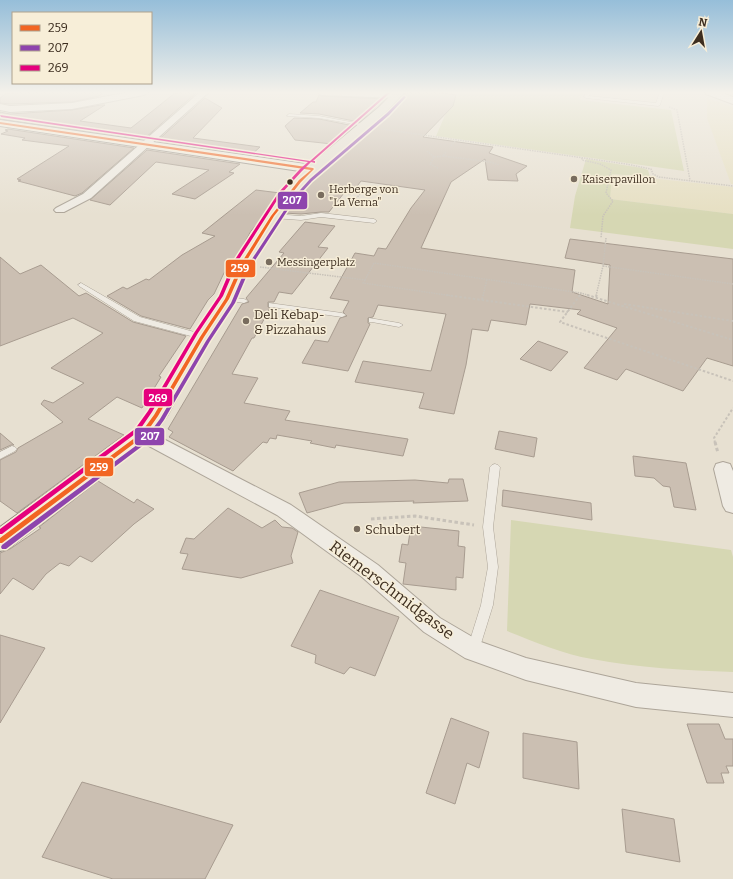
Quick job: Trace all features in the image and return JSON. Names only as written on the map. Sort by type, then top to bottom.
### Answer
[{"type":"main road","points":[[70,133],[313,169]]},
{"type":"main road","points":[[3,534],[142,435],[156,416],[202,337],[235,300],[242,265],[273,216],[296,185],[356,133]]},
{"type":"street","points":[[60,210],[87,196],[159,133]]},
{"type":"street","name":"Riemerschmidgasse","points":[[142,435],[284,510],[370,571],[432,625],[473,650],[526,669],[636,695],[733,704]]},
{"type":"street","points":[[723,469],[733,506]]},
{"type":"lane","points":[[273,216],[301,218],[321,215],[374,221]]},
{"type":"lane","points":[[81,285],[137,319],[202,337]]},
{"type":"lane","points":[[272,305],[342,315]]},
{"type":"lane","points":[[372,320],[399,325]]},
{"type":"lane","points":[[0,456],[12,449]]},
{"type":"lane","points":[[473,650],[487,605],[493,568],[488,527],[495,467]]},
{"type":"path","points":[[410,133],[651,169],[653,174],[659,177],[733,186]]},
{"type":"path","points":[[681,133],[690,180]]},
{"type":"path","points":[[450,146],[456,140]]},
{"type":"path","points":[[428,151],[434,157]]},
{"type":"path","points":[[443,156],[446,152]]},
{"type":"path","points":[[434,157],[443,156],[490,162],[498,165]]},
{"type":"path","points":[[434,157],[430,164],[438,168]]},
{"type":"path","points":[[582,158],[582,160],[600,164],[611,170],[606,193],[613,200],[613,203],[608,207],[603,216],[603,228],[601,230],[602,238]]},
{"type":"path","points":[[339,217],[363,191],[375,192]]},
{"type":"path","points":[[596,296],[603,266],[606,238]]},
{"type":"path","points":[[365,280],[374,263],[581,293],[596,296],[733,340]]},
{"type":"path","points":[[242,265],[365,280]]},
{"type":"path","points":[[603,266],[733,284]]},
{"type":"path","points":[[365,280],[363,282],[568,312]]},
{"type":"path","points":[[482,300],[487,280]]},
{"type":"path","points":[[581,293],[560,322],[733,381]]},
{"type":"path","points":[[615,303],[733,320]]},
{"type":"path","points":[[723,469],[714,438],[733,408]]},
{"type":"path","points":[[371,519],[415,516],[488,527]]},
{"type":"shaded area","points":[[712,133],[733,133],[733,184],[731,184]]},
{"type":"shaded area","points":[[611,174],[733,187],[733,214],[610,199]]},
{"type":"green space","points":[[437,133],[676,133],[684,171],[436,136]]},
{"type":"green space","points":[[586,159],[648,170],[650,177],[612,174],[610,199],[733,214],[733,249],[570,228],[575,196]]},
{"type":"green space","points":[[511,520],[731,550],[733,557],[733,672],[644,667],[592,659],[560,651],[507,631]]},
{"type":"building","points":[[35,133],[134,148],[82,193],[75,196],[18,181],[21,180],[17,179],[69,146],[22,140],[25,138],[1,134]]},
{"type":"building","points":[[101,133],[151,133],[144,139]]},
{"type":"building","points":[[166,133],[198,133],[193,138],[260,147],[251,155],[157,141]]},
{"type":"building","points":[[290,133],[345,133],[332,144],[295,140]]},
{"type":"building","points":[[365,133],[427,133],[423,137],[493,147],[489,153],[527,166],[516,174],[518,181],[488,180],[485,159],[451,182],[421,248],[575,270],[572,292],[608,304],[610,265],[565,258],[570,239],[733,259],[733,366],[707,358],[683,391],[626,369],[617,380],[584,368],[617,328],[577,314],[581,310],[530,304],[526,325],[491,320],[488,331],[472,329],[466,365],[454,414],[419,408],[424,393],[355,382],[363,361],[431,371],[446,314],[378,305],[373,317],[368,318],[368,323],[370,324],[348,371],[302,363],[315,340],[328,342],[340,318],[347,316],[343,312],[349,301],[330,298],[355,253],[374,256],[378,248],[386,249],[411,208],[425,190],[361,181],[351,194],[344,193],[329,212],[301,214],[284,213],[297,195],[299,195],[330,164]]},
{"type":"building","points":[[147,150],[240,164],[229,172],[234,173],[195,199],[172,194],[209,170],[156,162],[110,205],[90,200]]},
{"type":"building","points":[[256,190],[280,193],[267,213],[251,231],[240,251],[224,273],[214,294],[208,300],[190,329],[141,316],[107,296],[123,287],[127,289],[146,279],[149,280],[182,255],[215,236],[202,233]]},
{"type":"building","points":[[305,222],[335,226],[318,247],[328,248],[292,294],[279,292],[274,302],[268,302],[268,307],[270,308],[232,374],[258,378],[244,403],[290,411],[285,420],[408,439],[403,456],[336,445],[335,448],[310,443],[312,441],[277,435],[276,439],[270,438],[267,443],[263,442],[233,471],[169,437],[173,432],[168,429],[242,304],[249,302],[246,298],[284,253],[279,252]]},
{"type":"building","points":[[0,257],[20,274],[41,265],[79,296],[86,293],[133,322],[186,336],[159,376],[161,377],[142,408],[117,397],[88,419],[124,435],[17,513],[0,501],[0,460],[16,452],[18,448],[63,422],[41,404],[44,400],[53,403],[84,383],[51,368],[103,333],[73,318],[0,346]]},
{"type":"building","points":[[538,341],[568,352],[551,371],[520,359]]},
{"type":"building","points":[[499,431],[537,438],[534,457],[495,449]]},
{"type":"building","points":[[0,433],[14,445],[0,450]]},
{"type":"building","points":[[633,456],[686,463],[696,510],[674,507],[670,487],[663,486],[654,478],[635,476]]},
{"type":"building","points":[[449,479],[463,479],[468,501],[344,503],[307,513],[299,493],[339,482],[415,480],[448,483]]},
{"type":"building","points":[[98,481],[134,503],[137,499],[154,509],[134,524],[92,562],[80,556],[69,566],[60,563],[46,574],[33,590],[13,578],[0,594],[0,553],[10,549],[41,528],[39,527]]},
{"type":"building","points":[[503,490],[591,503],[592,520],[502,506]]},
{"type":"building","points":[[228,508],[262,528],[275,520],[282,527],[292,528],[298,532],[291,556],[293,563],[241,578],[182,569],[188,554],[180,553],[186,538],[194,539]]},
{"type":"building","points":[[411,526],[459,531],[458,546],[465,547],[463,578],[456,577],[456,590],[403,584],[406,563],[399,562],[402,544],[408,545]]},
{"type":"building","points":[[320,590],[399,617],[375,676],[350,667],[344,674],[315,663],[316,655],[291,646]]},
{"type":"building","points":[[0,635],[45,648],[0,723]]},
{"type":"building","points":[[451,718],[489,732],[479,768],[467,763],[455,804],[426,793]]},
{"type":"building","points":[[687,724],[719,724],[725,739],[733,739],[733,766],[726,766],[729,773],[721,773],[724,783],[707,783]]},
{"type":"building","points":[[523,733],[577,742],[579,789],[523,778]]},
{"type":"building","points":[[82,782],[233,825],[205,879],[113,879],[42,857]]},
{"type":"building","points":[[622,809],[674,819],[680,862],[626,852]]},
{"type":"transit line","name":"259","points":[[68,133],[313,169]]},
{"type":"transit line","name":"269","points":[[117,133],[314,162]]},
{"type":"transit line","name":"269","points":[[0,532],[137,430],[150,412],[196,333],[221,296],[236,261],[280,193],[301,170],[343,133]]},
{"type":"transit line","name":"207","points":[[4,547],[147,440],[162,420],[208,341],[233,303],[248,268],[292,201],[311,180],[366,133]]},
{"type":"transit line","name":"259","points":[[0,541],[142,435],[156,416],[202,337],[227,299],[242,265],[273,216],[300,181],[313,169]]},
{"type":"place","name":"Kaiserpavillon","points":[[574,179]]},
{"type":"place","name":"Herberge von \"La Verna\"","points":[[321,195]]},
{"type":"place","name":"Messingerplatz","points":[[269,262]]},
{"type":"place","name":"Deli Kebap- & Pizzahaus","points":[[246,321]]},
{"type":"place","name":"Schubert","points":[[357,529]]}]
